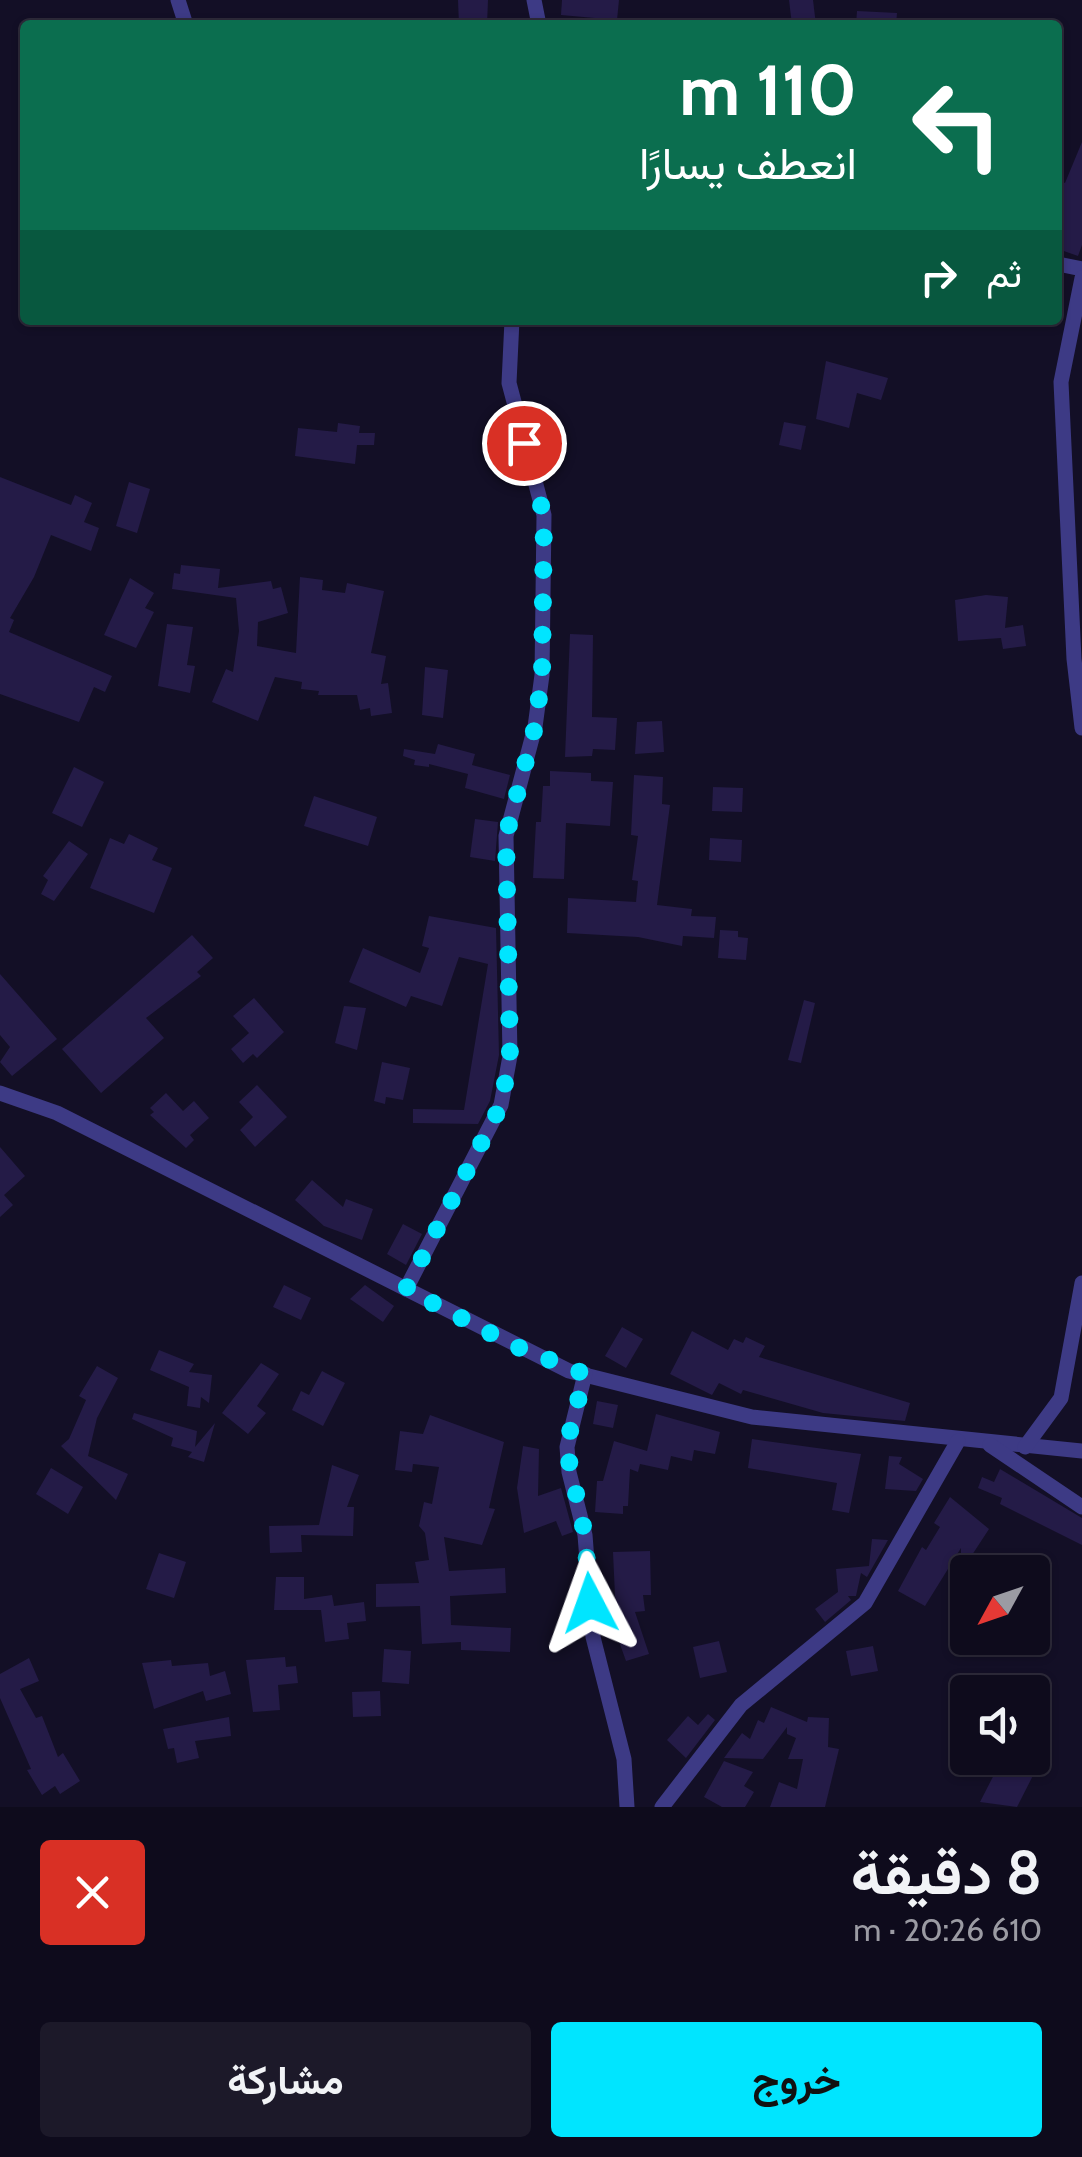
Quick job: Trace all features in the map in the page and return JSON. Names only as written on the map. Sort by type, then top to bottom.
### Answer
[{"type":"street","points":[[1082,278],[1061,382],[1073,640],[1082,728]]},
{"type":"street","points":[[406,1289],[501,1105],[510,1056],[506,836],[535,727],[542,676],[544,516],[509,383],[512,325]]},
{"type":"street","points":[[0,1093],[57,1113],[515,1346],[585,1374],[752,1417],[1082,1451]]},
{"type":"street","points":[[1025,1447],[1062,1398],[1082,1283]]},
{"type":"street","points":[[585,1374],[566,1447],[585,1535],[593,1637],[621,1745],[627,1807]]},
{"type":"street","points":[[662,1807],[741,1705],[865,1602],[958,1441]]},
{"type":"street","points":[[988,1444],[1082,1507]]},
{"type":"building","points":[[458,0],[488,0],[487,20],[459,20]]},
{"type":"building","points":[[562,0],[619,0],[617,20],[561,15]]},
{"type":"building","points":[[789,0],[813,0],[815,20],[791,20]]},
{"type":"building","points":[[857,11],[897,13],[896,20],[856,20]]},
{"type":"building","points":[[1082,142],[1082,245],[1078,256],[1062,250],[1062,182],[1065,183]]},
{"type":"building","points":[[826,361],[888,378],[881,400],[857,393],[849,428],[816,419]]},
{"type":"building","points":[[784,422],[806,426],[801,450],[779,445]]},
{"type":"building","points":[[338,423],[360,426],[359,433],[375,433],[374,445],[357,445],[355,464],[295,456],[298,428],[337,432]]},
{"type":"building","points":[[0,477],[71,505],[75,495],[92,503],[84,522],[99,528],[91,551],[51,535],[34,577],[10,618],[14,620],[9,632],[112,676],[105,692],[94,687],[79,722],[0,694]]},
{"type":"building","points":[[129,482],[150,489],[137,533],[116,526]]},
{"type":"building","points":[[181,565],[220,569],[218,588],[271,581],[273,589],[281,587],[288,613],[258,622],[257,646],[296,653],[300,577],[323,580],[322,590],[345,593],[347,583],[384,591],[371,653],[386,656],[381,684],[388,683],[392,713],[371,716],[370,708],[360,710],[357,695],[318,695],[319,691],[301,689],[302,682],[275,677],[258,721],[212,702],[226,669],[233,672],[239,631],[236,598],[172,589],[174,573],[180,574]]},
{"type":"building","points":[[130,578],[154,593],[145,608],[154,612],[136,648],[104,635]]},
{"type":"building","points":[[986,595],[1008,597],[1005,628],[1023,625],[1026,646],[1003,649],[1001,638],[958,641],[955,600]]},
{"type":"building","points":[[167,624],[193,627],[187,665],[195,666],[190,693],[158,686]]},
{"type":"building","points":[[570,634],[593,635],[592,717],[617,718],[615,750],[593,749],[592,756],[565,757]]},
{"type":"building","points":[[425,667],[448,670],[443,718],[422,715]]},
{"type":"building","points":[[662,721],[664,752],[635,754],[637,722]]},
{"type":"building","points":[[438,744],[475,754],[472,765],[510,775],[504,799],[465,788],[468,774],[429,764],[414,765],[415,760],[403,756],[404,749],[435,754]]},
{"type":"building","points":[[74,767],[104,782],[82,827],[52,813]]},
{"type":"building","points":[[550,771],[591,773],[591,781],[613,782],[610,826],[566,823],[564,879],[533,878],[536,822],[541,822],[543,786],[550,786]]},
{"type":"building","points":[[634,775],[663,777],[662,804],[670,805],[657,905],[692,909],[691,916],[716,917],[714,938],[683,936],[682,946],[638,937],[567,933],[568,898],[636,902],[638,881],[632,880],[638,836],[631,835]]},
{"type":"building","points":[[713,787],[743,788],[742,812],[712,811]]},
{"type":"building","points":[[314,796],[377,817],[368,846],[304,826]]},
{"type":"building","points":[[475,819],[498,822],[495,861],[470,857]]},
{"type":"building","points":[[129,834],[158,848],[152,860],[172,868],[154,913],[90,888],[110,838],[124,844]]},
{"type":"building","points":[[710,838],[742,840],[741,862],[709,860]]},
{"type":"building","points":[[69,841],[88,854],[54,901],[41,894],[48,880],[43,876]]},
{"type":"building","points":[[429,916],[496,928],[499,1055],[490,1101],[478,1124],[413,1123],[413,1109],[464,1110],[488,964],[459,957],[442,1006],[411,996],[406,1007],[349,982],[363,948],[420,973],[429,948],[422,946]]},
{"type":"building","points":[[720,930],[738,931],[738,937],[748,938],[746,960],[718,958]]},
{"type":"building","points":[[192,935],[213,958],[197,972],[201,976],[146,1018],[164,1038],[101,1093],[62,1049]]},
{"type":"building","points":[[0,974],[57,1039],[12,1076],[0,1062],[10,1047],[0,1035]]},
{"type":"building","points":[[254,998],[284,1032],[257,1058],[253,1054],[243,1063],[231,1049],[249,1033],[233,1016]]},
{"type":"building","points":[[804,1000],[815,1003],[801,1063],[788,1060]]},
{"type":"building","points":[[344,1006],[366,1008],[357,1050],[335,1043]]},
{"type":"building","points":[[382,1062],[410,1068],[403,1100],[386,1097],[385,1104],[374,1101]]},
{"type":"building","points":[[257,1085],[287,1117],[255,1147],[240,1130],[253,1117],[239,1102]]},
{"type":"building","points":[[166,1093],[183,1111],[194,1101],[209,1118],[190,1135],[194,1140],[186,1148],[150,1115],[154,1112],[150,1108]]},
{"type":"building","points":[[0,1147],[25,1176],[4,1195],[13,1205],[0,1217]]},
{"type":"building","points":[[312,1180],[343,1207],[346,1199],[373,1209],[362,1240],[324,1226],[295,1200]]},
{"type":"building","points":[[403,1224],[422,1234],[406,1265],[387,1254]]},
{"type":"building","points":[[284,1285],[311,1298],[301,1320],[273,1307]]},
{"type":"building","points":[[365,1285],[394,1306],[383,1322],[350,1299]]},
{"type":"building","points":[[622,1327],[643,1339],[626,1368],[605,1356]]},
{"type":"building","points":[[692,1331],[728,1350],[734,1339],[743,1343],[746,1337],[765,1346],[759,1357],[910,1403],[905,1421],[823,1413],[743,1390],[741,1394],[719,1383],[712,1395],[670,1374]]},
{"type":"building","points":[[159,1350],[194,1364],[189,1372],[212,1375],[209,1403],[201,1397],[200,1408],[187,1406],[189,1387],[150,1370]]},
{"type":"building","points":[[261,1363],[279,1374],[257,1406],[266,1413],[248,1434],[222,1413]]},
{"type":"building","points":[[97,1366],[118,1378],[97,1418],[88,1456],[128,1474],[116,1500],[61,1446],[69,1439],[86,1400],[79,1396]]},
{"type":"building","points":[[322,1371],[345,1383],[323,1426],[292,1410],[301,1391],[309,1395]]},
{"type":"building","points":[[597,1401],[618,1405],[613,1428],[593,1424]]},
{"type":"building","points":[[134,1413],[197,1431],[195,1447],[215,1423],[204,1462],[188,1457],[192,1452],[171,1446],[173,1438],[132,1419]]},
{"type":"building","points":[[656,1414],[720,1432],[715,1454],[694,1450],[692,1461],[671,1456],[668,1470],[640,1464],[638,1472],[630,1469],[628,1506],[623,1506],[623,1514],[595,1512],[597,1481],[603,1481],[614,1441],[647,1451]]},
{"type":"building","points":[[430,1415],[504,1442],[489,1508],[495,1509],[482,1545],[444,1537],[449,1571],[505,1568],[506,1593],[450,1596],[451,1625],[511,1628],[510,1652],[461,1650],[461,1642],[422,1644],[420,1606],[376,1607],[376,1584],[419,1583],[415,1562],[429,1560],[425,1533],[419,1526],[424,1502],[432,1504],[439,1467],[413,1464],[412,1472],[395,1470],[400,1431],[423,1434]]},
{"type":"building","points":[[752,1439],[861,1454],[849,1513],[832,1510],[837,1483],[748,1468]]},
{"type":"building","points":[[523,1446],[539,1449],[538,1496],[561,1488],[573,1532],[562,1536],[556,1521],[524,1533],[517,1488]]},
{"type":"building","points":[[889,1456],[902,1457],[899,1464],[923,1479],[916,1491],[885,1489]]},
{"type":"building","points":[[332,1465],[359,1475],[347,1507],[354,1507],[353,1536],[301,1535],[302,1552],[270,1553],[269,1526],[319,1525]]},
{"type":"building","points":[[51,1468],[83,1487],[68,1514],[36,1494]]},
{"type":"building","points":[[1000,1469],[1082,1518],[1082,1545],[1000,1504],[1002,1498],[978,1488],[982,1477],[994,1482]]},
{"type":"building","points":[[950,1497],[989,1529],[972,1555],[961,1555],[961,1548],[957,1555],[950,1555],[950,1566],[925,1606],[898,1591],[922,1547],[926,1550],[940,1527],[934,1523]]},
{"type":"building","points":[[872,1539],[888,1540],[867,1577],[861,1573],[856,1596],[848,1596],[851,1600],[825,1622],[815,1609],[838,1592],[836,1569],[869,1566]]},
{"type":"building","points":[[650,1551],[651,1595],[643,1595],[645,1611],[635,1612],[649,1654],[626,1661],[616,1633],[623,1631],[615,1596],[613,1552]]},
{"type":"building","points":[[159,1553],[186,1562],[174,1598],[146,1589]]},
{"type":"building","points":[[276,1577],[304,1577],[304,1599],[332,1595],[334,1606],[364,1602],[366,1621],[347,1623],[349,1639],[325,1642],[321,1610],[274,1610]]},
{"type":"building","points":[[719,1641],[727,1672],[700,1678],[693,1647]]},
{"type":"building","points":[[873,1646],[878,1671],[851,1676],[846,1651]]},
{"type":"building","points":[[384,1649],[411,1651],[409,1684],[382,1682]]},
{"type":"building","points":[[285,1657],[286,1667],[296,1666],[298,1683],[278,1685],[280,1710],[253,1712],[246,1660]]},
{"type":"building","points":[[29,1658],[39,1681],[20,1689],[36,1718],[42,1716],[58,1757],[63,1753],[80,1781],[60,1794],[55,1786],[42,1795],[27,1770],[31,1769],[0,1698],[0,1674]]},
{"type":"building","points":[[171,1660],[172,1666],[208,1663],[210,1676],[225,1671],[231,1694],[206,1701],[203,1691],[154,1709],[142,1663]]},
{"type":"building","points":[[380,1691],[381,1716],[353,1717],[352,1692]]},
{"type":"building","points":[[771,1707],[807,1722],[808,1717],[829,1718],[828,1747],[839,1749],[825,1807],[770,1807],[779,1782],[797,1789],[803,1759],[788,1759],[796,1738],[787,1734],[787,1727],[763,1759],[724,1758],[742,1733],[750,1739],[758,1720],[764,1723]]},
{"type":"building","points":[[708,1714],[715,1720],[686,1758],[667,1740],[688,1716],[698,1725]]},
{"type":"building","points":[[229,1717],[231,1736],[195,1741],[199,1758],[177,1763],[163,1729]]},
{"type":"building","points":[[724,1761],[753,1772],[744,1786],[754,1792],[745,1807],[722,1807],[704,1797]]},
{"type":"building","points":[[994,1775],[1033,1775],[1017,1807],[980,1802]]},
{"type":"route","points":[[524,443],[544,516],[542,676],[535,727],[506,836],[510,1056],[501,1105],[406,1289],[515,1346],[585,1374],[566,1447],[585,1535],[590,1603]]}]
